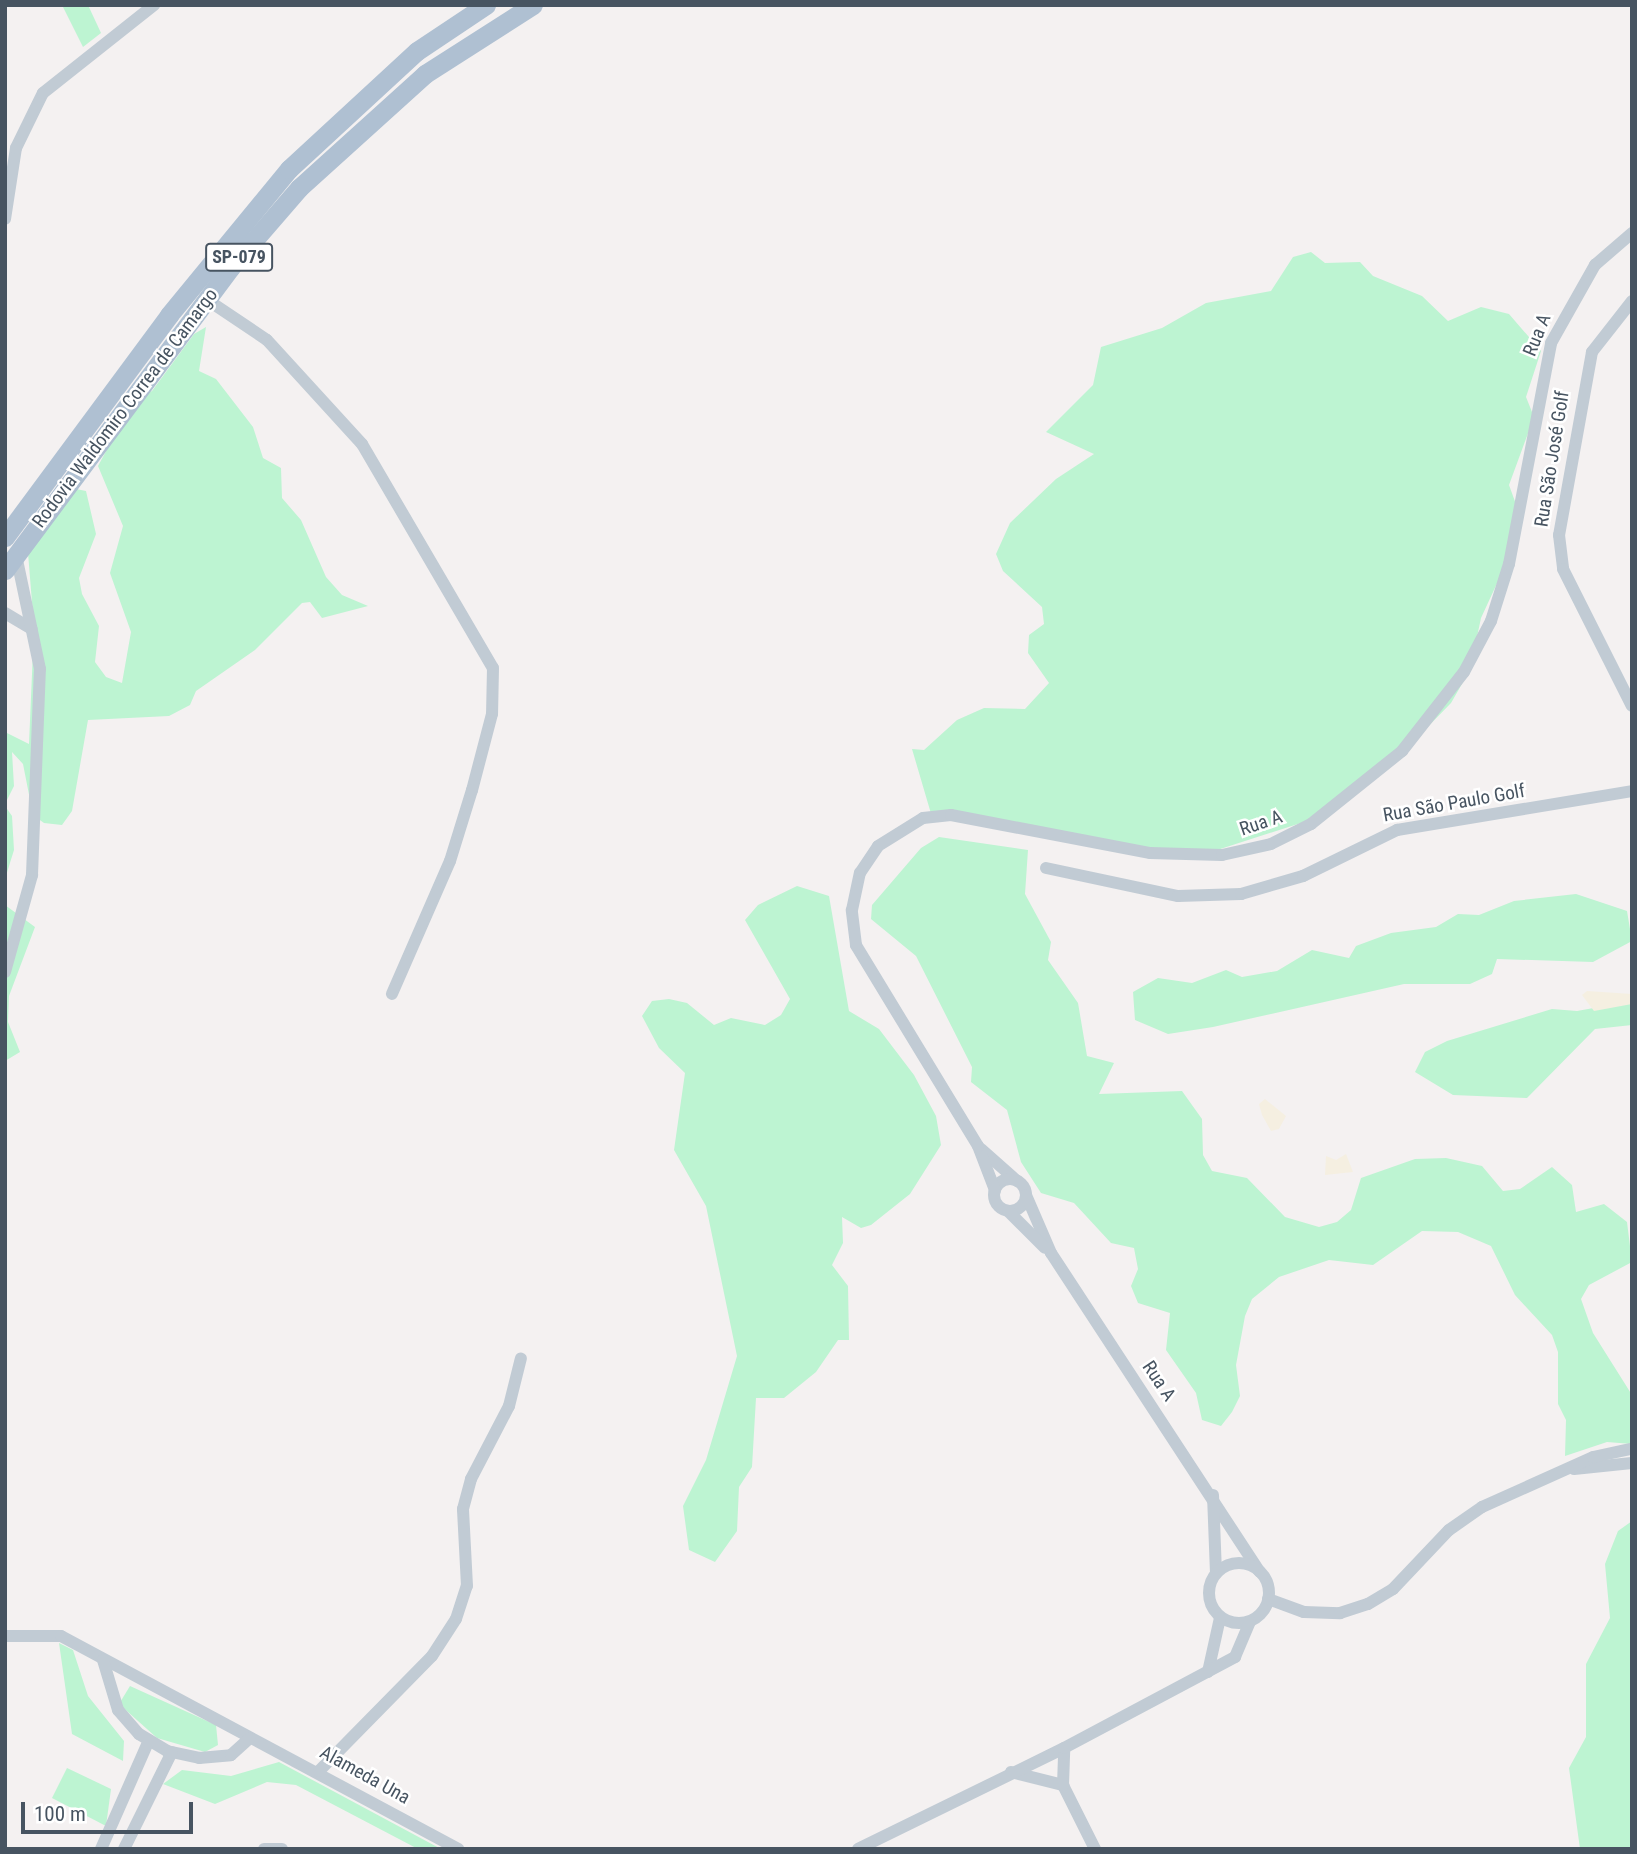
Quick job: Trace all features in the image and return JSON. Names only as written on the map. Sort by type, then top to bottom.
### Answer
[{"type":"main road","name":"Rodovia Waldomiro Correa de Camargo","points":[[5,537],[185,294],[289,169],[417,51],[486,5]]},
{"type":"main road","name":"Rodovia Waldomiro Correa de Camargo","points":[[11,563],[206,299],[299,188],[368,120],[425,74],[533,5]]},
{"type":"street","points":[[5,219],[16,148],[43,93],[154,5]]},
{"type":"street","name":"Rua A","points":[[1051,1253],[1008,1211],[998,1206],[995,1190],[978,1146],[856,945],[852,910],[860,873],[878,846],[923,818],[951,815],[1150,853],[1222,855],[1271,844],[1311,824],[1402,751],[1464,672],[1490,621],[1509,564],[1551,342],[1595,265],[1632,233]]},
{"type":"street","points":[[206,299],[267,340],[362,444],[493,668],[492,714],[472,790],[450,861],[392,994]]},
{"type":"street","name":"Rua São José Golf","points":[[1632,301],[1592,352],[1577,406],[1559,535],[1563,569],[1632,706]]},
{"type":"street","points":[[5,972],[32,875],[40,669],[35,632],[11,563]]},
{"type":"street","points":[[5,613],[35,632]]},
{"type":"street","name":"Rua São Paulo Golf","points":[[1046,868],[1178,896],[1241,894],[1291,880],[1398,830],[1632,791]]},
{"type":"street","name":"Rua A","points":[[978,1146],[1017,1181],[1026,1195],[1051,1253],[1213,1495],[1260,1572]]},
{"type":"street","points":[[995,1190],[1007,1180],[1017,1181]]},
{"type":"street","points":[[1008,1211],[1023,1205],[1026,1195]]},
{"type":"street","points":[[319,1771],[432,1656],[456,1619],[467,1586],[466,1499],[509,1406],[520,1358]]},
{"type":"street","points":[[1268,1599],[1304,1612],[1340,1613],[1368,1604],[1393,1589],[1448,1530],[1482,1507],[1570,1469],[1632,1449]]},
{"type":"street","points":[[1570,1469],[1632,1464]]},
{"type":"street","points":[[1208,1672],[1220,1618],[1209,1600],[1216,1573],[1213,1495]]},
{"type":"street","points":[[1216,1573],[1242,1563],[1260,1572],[1268,1599]]},
{"type":"street","points":[[858,1849],[1064,1748],[1235,1657],[1250,1622],[1268,1599]]},
{"type":"street","points":[[1220,1618],[1250,1622]]},
{"type":"street","name":"Alameda Una","points":[[5,1636],[61,1636],[250,1738],[319,1771],[459,1849]]},
{"type":"street","points":[[103,1660],[118,1710],[149,1740],[172,1752],[231,1755],[250,1738]]},
{"type":"street","points":[[101,1849],[149,1740]]},
{"type":"street","points":[[1064,1748],[1063,1785],[1095,1849]]},
{"type":"street","points":[[124,1849],[172,1752]]},
{"type":"street","points":[[136,1768],[155,1772],[158,1781]]},
{"type":"street","points":[[1011,1772],[1063,1785]]},
{"type":"street","points":[[118,1809],[139,1819]]},
{"type":"street","points":[[264,1849],[282,1849]]},
{"type":"green space","points":[[62,5],[88,5],[101,33],[83,47]]},
{"type":"green space","points":[[1311,252],[1325,263],[1360,262],[1373,276],[1422,296],[1448,321],[1481,307],[1509,314],[1541,351],[1526,397],[1534,417],[1509,485],[1517,507],[1505,566],[1481,618],[1470,670],[1451,703],[1413,742],[1304,822],[1211,852],[1187,854],[932,817],[912,749],[924,750],[957,720],[984,708],[1025,709],[1049,683],[1028,653],[1029,635],[1044,624],[1042,607],[1003,571],[996,554],[1010,523],[1056,479],[1094,454],[1046,432],[1093,385],[1101,347],[1162,328],[1206,303],[1271,291],[1293,257]]},
{"type":"green space","points":[[206,327],[199,371],[216,379],[253,427],[263,458],[281,468],[282,498],[301,520],[326,577],[342,595],[368,606],[322,618],[310,602],[302,603],[255,650],[196,691],[190,705],[169,716],[88,720],[72,811],[62,825],[44,823],[33,815],[23,764],[12,752],[14,786],[5,804],[5,732],[29,744],[34,627],[28,553],[76,489],[86,491],[96,534],[79,578],[82,594],[99,626],[95,662],[106,677],[122,683],[131,632],[110,573],[123,526],[98,466],[134,400],[152,391],[194,334]]},
{"type":"green space","points":[[5,806],[12,816],[14,850],[5,879]]},
{"type":"green space","points":[[939,837],[1028,850],[1025,894],[1051,942],[1048,960],[1078,1003],[1087,1056],[1114,1063],[1099,1094],[1182,1091],[1202,1119],[1203,1155],[1212,1171],[1247,1178],[1285,1217],[1319,1227],[1337,1222],[1351,1210],[1361,1178],[1415,1159],[1446,1158],[1482,1166],[1503,1191],[1520,1189],[1552,1167],[1572,1185],[1576,1212],[1604,1204],[1627,1222],[1632,1262],[1589,1285],[1581,1299],[1593,1333],[1632,1395],[1632,1444],[1607,1442],[1565,1456],[1566,1420],[1558,1404],[1558,1352],[1552,1335],[1515,1295],[1491,1246],[1458,1232],[1422,1231],[1373,1265],[1329,1260],[1279,1277],[1252,1299],[1245,1316],[1236,1365],[1240,1396],[1232,1412],[1221,1426],[1202,1420],[1196,1393],[1166,1350],[1170,1313],[1138,1303],[1131,1286],[1138,1269],[1134,1248],[1111,1243],[1074,1203],[1041,1193],[1021,1162],[1007,1110],[971,1082],[972,1067],[916,956],[871,919],[872,905],[921,848]]},
{"type":"green space","points":[[797,886],[829,896],[849,1011],[879,1029],[914,1075],[936,1116],[941,1145],[910,1194],[871,1225],[861,1228],[842,1217],[843,1243],[832,1265],[848,1286],[849,1340],[838,1340],[816,1372],[784,1398],[756,1398],[752,1467],[739,1487],[737,1531],[715,1562],[689,1550],[683,1506],[706,1460],[737,1356],[706,1206],[674,1150],[685,1073],[659,1048],[642,1016],[652,1001],[669,999],[687,1003],[714,1025],[731,1018],[765,1025],[781,1015],[790,999],[745,920],[758,905]]},
{"type":"green space","points":[[1576,894],[1627,911],[1632,941],[1593,962],[1497,959],[1492,974],[1470,984],[1404,984],[1213,1027],[1168,1034],[1135,1020],[1133,992],[1158,978],[1192,983],[1226,970],[1242,977],[1277,971],[1312,950],[1349,958],[1356,946],[1391,933],[1436,927],[1458,914],[1479,915],[1514,901]]},
{"type":"green space","points":[[5,905],[35,927],[9,996],[8,1022],[20,1052],[5,1061]]},
{"type":"green space","points":[[1632,1001],[1632,1025],[1595,1029],[1527,1098],[1453,1095],[1415,1072],[1425,1052],[1447,1041],[1552,1009],[1577,1011]]},
{"type":"green space","points":[[1632,1521],[1632,1849],[1580,1849],[1569,1768],[1586,1737],[1586,1664],[1610,1618],[1605,1564],[1618,1531]]},
{"type":"green space","points":[[59,1643],[73,1650],[88,1696],[124,1741],[123,1761],[72,1734]]},
{"type":"green space","points":[[130,1686],[216,1725],[218,1745],[205,1752],[157,1738],[119,1704]]},
{"type":"green space","points":[[279,1762],[441,1849],[418,1849],[296,1785],[267,1782],[215,1804],[163,1784],[182,1770],[231,1776]]},
{"type":"green space","points":[[67,1768],[111,1789],[106,1826],[52,1798]]},
{"type":"sand","points":[[1587,991],[1632,994],[1632,1004],[1594,1011],[1582,995]]},
{"type":"sand","points":[[1265,1099],[1286,1116],[1279,1129],[1271,1131],[1262,1115],[1259,1104]]},
{"type":"sand","points":[[1346,1154],[1353,1172],[1325,1175],[1326,1156],[1336,1160]]}]
